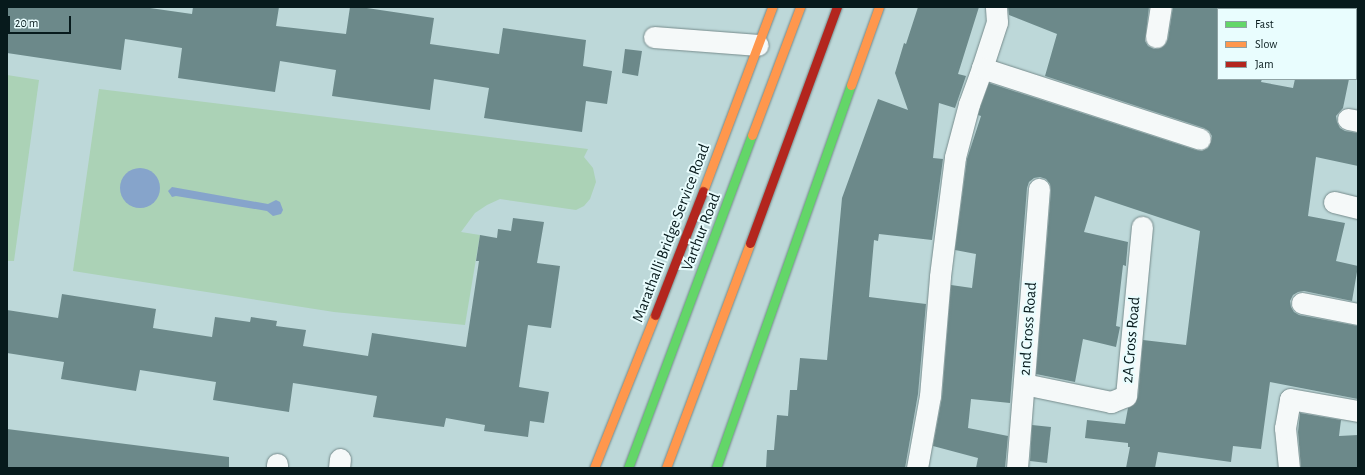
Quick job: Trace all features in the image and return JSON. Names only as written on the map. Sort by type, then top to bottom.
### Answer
[{"type":"street","name":"Marathalli Bridge Service Road","points":[[594,468],[690,227],[772,7]]},
{"type":"street","name":"Varthur Road","points":[[628,468],[800,7]]},
{"type":"street","points":[[666,468],[837,7]]},
{"type":"street","points":[[716,468],[879,7]]},
{"type":"street","points":[[918,468],[930,396],[940,276],[955,157],[969,104],[997,22],[996,7]]},
{"type":"street","points":[[1156,36],[1161,7]]},
{"type":"street","points":[[654,37],[758,45]]},
{"type":"street","points":[[982,68],[1200,139]]},
{"type":"street","name":"2nd Cross Road","points":[[1017,468],[1039,189]]},
{"type":"street","points":[[1334,202],[1358,208]]},
{"type":"street","name":"2A Cross Road","points":[[1024,384],[1111,402],[1126,396],[1142,227]]},
{"type":"street","points":[[1302,303],[1358,314]]},
{"type":"street","points":[[1289,468],[1284,428],[1290,399],[1358,411]]},
{"type":"green space","points":[[7,75],[39,80],[14,261],[7,261]]},
{"type":"green space","points":[[99,89],[588,149],[584,157],[593,168],[596,182],[590,199],[584,206],[576,210],[500,199],[475,213],[461,232],[480,235],[465,325],[334,312],[73,271]]},
{"type":"water","points":[[144,168],[151,171],[157,177],[160,188],[159,196],[151,205],[144,208],[136,208],[129,205],[121,196],[120,184],[123,177],[132,169]]},
{"type":"water","points":[[172,187],[268,204],[276,200],[280,202],[283,210],[281,214],[273,216],[267,211],[176,196],[172,197],[168,191]]},
{"type":"building","points":[[7,7],[143,7],[192,14],[193,7],[279,7],[276,26],[346,34],[350,7],[360,7],[434,18],[430,44],[499,54],[503,28],[586,40],[583,66],[612,71],[607,104],[586,101],[582,132],[484,118],[489,88],[434,79],[430,110],[332,96],[336,70],[280,61],[275,92],[178,78],[182,48],[125,39],[121,70],[7,53]]},
{"type":"building","points":[[918,7],[979,7],[958,74],[966,76],[955,108],[939,103],[933,158],[943,159],[932,240],[879,234],[878,241],[874,240],[869,297],[926,304],[918,394],[905,468],[766,468],[767,450],[774,450],[777,415],[788,416],[790,390],[797,390],[800,358],[827,360],[842,198],[878,99],[908,110],[895,73],[904,43],[906,44]]},
{"type":"building","points":[[1008,7],[1149,7],[1145,41],[1148,46],[1154,49],[1161,48],[1165,45],[1168,39],[1173,7],[1223,7],[1217,8],[1217,80],[1262,80],[1261,82],[1293,88],[1295,80],[1349,80],[1343,108],[1336,116],[1340,128],[1345,131],[1358,133],[1358,166],[1316,157],[1308,216],[1345,223],[1336,261],[1358,266],[1352,301],[1304,291],[1293,295],[1290,301],[1294,312],[1299,315],[1358,326],[1358,399],[1270,382],[1261,449],[1233,446],[1231,462],[1158,452],[1155,468],[1126,468],[1130,447],[1128,447],[1128,443],[1085,438],[1087,420],[1125,424],[1128,408],[1135,403],[1138,397],[1143,340],[1186,345],[1200,231],[1095,196],[1084,232],[1128,242],[1126,266],[1123,265],[1116,326],[1120,327],[1116,347],[1083,339],[1075,382],[1036,374],[1051,190],[1050,184],[1046,179],[1040,177],[1034,178],[1029,182],[1027,188],[1010,403],[971,399],[968,428],[1008,436],[1005,468],[976,468],[978,458],[933,446],[942,397],[951,285],[972,288],[976,254],[955,250],[967,159],[981,116],[978,115],[980,108],[989,83],[1196,150],[1202,151],[1208,148],[1211,142],[1212,136],[1209,131],[1204,128],[1045,76],[1057,34],[1009,15]]},
{"type":"building","points":[[625,49],[642,51],[638,76],[622,73]]},
{"type":"building","points":[[513,218],[544,222],[537,263],[560,266],[551,328],[528,325],[519,387],[549,392],[544,423],[530,421],[528,437],[484,431],[485,425],[446,418],[444,427],[373,417],[377,396],[293,383],[289,412],[213,400],[216,382],[140,370],[136,391],[61,379],[64,362],[7,353],[7,310],[58,318],[62,294],[156,309],[153,328],[212,337],[215,317],[250,322],[251,317],[277,321],[276,326],[306,330],[303,346],[368,356],[372,333],[466,347],[479,261],[476,261],[480,235],[497,238],[498,229],[511,231]]},
{"type":"building","points":[[1300,413],[1341,420],[1339,436],[1358,435],[1358,468],[1301,468],[1298,432]]},
{"type":"building","points":[[1032,425],[1051,427],[1047,463],[1030,461]]},
{"type":"building","points":[[7,429],[229,457],[229,468],[7,468]]},
{"type":"traffic: fast","points":[[716,468],[851,85]]},
{"type":"traffic: fast","points":[[628,468],[752,135]]},
{"type":"traffic: slow","points":[[703,191],[772,7]]},
{"type":"traffic: slow","points":[[752,135],[800,7]]},
{"type":"traffic: slow","points":[[851,85],[879,7]]},
{"type":"traffic: slow","points":[[666,468],[750,243]]},
{"type":"traffic: slow","points":[[594,468],[655,315]]},
{"type":"traffic: jam","points":[[750,243],[837,7]]},
{"type":"traffic: jam","points":[[655,315],[703,191]]}]
